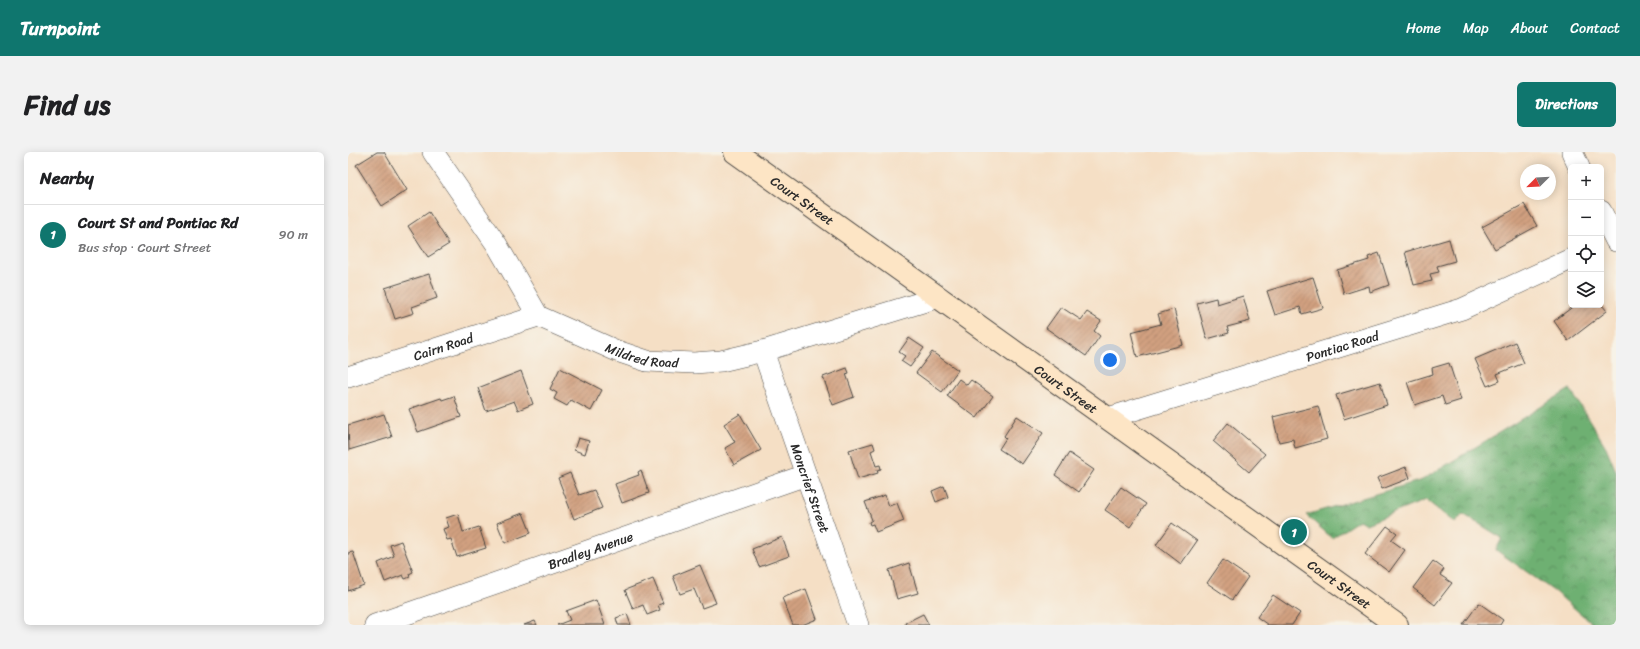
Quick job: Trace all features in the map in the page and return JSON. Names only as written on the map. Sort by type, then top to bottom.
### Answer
[{"type":"street","points":[[434,152],[497,245],[538,316]]},
{"type":"street","name":"Court Street","points":[[735,152],[1397,625]]},
{"type":"street","points":[[1572,152],[1578,164]]},
{"type":"street","points":[[1604,221],[1610,241]]},
{"type":"street","name":"Pontiac Road","points":[[1108,418],[1462,309],[1568,260]]},
{"type":"street","name":"Mildred Road","points":[[538,316],[617,351],[647,361],[694,364],[721,361],[763,351],[939,297]]},
{"type":"street","name":"Cairn Road","points":[[348,377],[538,316]]},
{"type":"street","name":"Moncrief Street","points":[[763,351],[858,625]]},
{"type":"street","name":"Bradley Avenue","points":[[375,625],[806,475]]},
{"type":"green space","points":[[1570,389],[1606,447],[1616,471],[1616,625],[1594,625],[1555,592],[1496,550],[1502,538],[1463,514],[1455,523],[1426,500],[1366,524],[1359,520],[1332,538],[1306,515],[1422,480]]},
{"type":"building","points":[[377,152],[384,152],[407,190],[382,206],[356,165]]},
{"type":"building","points":[[1524,204],[1537,226],[1495,249],[1482,227]]},
{"type":"building","points":[[429,212],[449,244],[428,257],[408,226]]},
{"type":"building","points":[[1449,239],[1455,261],[1437,266],[1439,272],[1430,274],[1432,281],[1414,285],[1405,252]]},
{"type":"building","points":[[1379,253],[1389,285],[1370,292],[1369,286],[1344,294],[1337,270],[1369,260],[1368,257]]},
{"type":"building","points":[[429,274],[437,298],[412,307],[414,313],[395,319],[385,288]]},
{"type":"building","points":[[1313,277],[1323,308],[1302,314],[1300,307],[1275,315],[1267,291]]},
{"type":"building","points":[[1243,296],[1250,321],[1227,327],[1229,333],[1207,339],[1197,303],[1216,298],[1217,304]]},
{"type":"building","points":[[1061,307],[1081,320],[1087,312],[1101,321],[1094,331],[1100,336],[1086,356],[1046,328]]},
{"type":"building","points":[[1604,307],[1607,311],[1568,341],[1554,321],[1571,308]]},
{"type":"building","points":[[1174,309],[1183,345],[1137,357],[1131,332],[1161,324],[1158,314]]},
{"type":"building","points":[[909,338],[924,348],[910,367],[901,361],[905,356],[899,352]]},
{"type":"building","points":[[1515,342],[1524,363],[1497,374],[1500,381],[1487,386],[1475,359]]},
{"type":"building","points":[[932,352],[958,370],[942,392],[916,373]]},
{"type":"building","points":[[1449,363],[1461,400],[1445,405],[1442,396],[1415,405],[1407,382],[1433,374],[1432,368]]},
{"type":"building","points":[[560,368],[602,390],[591,411],[571,400],[567,406],[554,399],[557,393],[550,389]]},
{"type":"building","points":[[847,368],[849,373],[846,374],[854,397],[833,405],[823,377]]},
{"type":"building","points":[[521,371],[533,404],[518,410],[514,401],[486,411],[478,388]]},
{"type":"building","points":[[959,379],[967,385],[971,380],[993,396],[977,418],[947,396]]},
{"type":"building","points":[[1380,382],[1387,405],[1344,419],[1336,395]]},
{"type":"building","points":[[454,396],[461,417],[418,432],[409,409],[441,398],[442,400]]},
{"type":"building","points":[[1318,406],[1327,439],[1295,448],[1293,439],[1279,442],[1273,417]]},
{"type":"building","points":[[384,414],[392,437],[349,450],[348,425]]},
{"type":"building","points":[[740,414],[761,450],[734,465],[725,448],[735,442],[724,424]]},
{"type":"building","points":[[1017,416],[1043,433],[1022,464],[999,449],[1006,438],[1004,436]]},
{"type":"building","points":[[1228,423],[1265,454],[1249,472],[1213,441]]},
{"type":"building","points":[[578,438],[589,441],[585,454],[574,450]]},
{"type":"building","points":[[873,443],[875,449],[871,451],[876,466],[880,465],[881,469],[877,470],[878,473],[858,479],[849,450]]},
{"type":"building","points":[[1069,453],[1094,470],[1079,492],[1055,475]]},
{"type":"building","points":[[1406,467],[1410,478],[1382,489],[1377,478]]},
{"type":"building","points":[[641,470],[649,493],[622,503],[615,484],[639,475],[638,472]]},
{"type":"building","points":[[570,473],[579,495],[594,490],[602,508],[574,519],[558,478]]},
{"type":"building","points":[[944,486],[948,497],[936,502],[932,491]]},
{"type":"building","points":[[1121,487],[1146,504],[1130,527],[1105,510]]},
{"type":"building","points":[[885,495],[889,506],[897,503],[904,521],[876,532],[873,524],[870,525],[869,522],[872,520],[865,502]]},
{"type":"building","points":[[523,513],[531,533],[505,543],[497,523]]},
{"type":"building","points":[[458,514],[463,532],[479,527],[486,548],[457,557],[451,539],[447,540],[443,529],[449,527],[446,518]]},
{"type":"building","points":[[1172,523],[1197,541],[1181,564],[1156,545]]},
{"type":"building","points":[[1387,526],[1397,533],[1391,540],[1405,550],[1389,572],[1365,554]]},
{"type":"building","points":[[782,537],[789,556],[759,567],[752,549]]},
{"type":"building","points":[[401,541],[413,572],[409,574],[410,577],[405,579],[403,575],[385,582],[378,563],[394,556],[390,545]]},
{"type":"building","points":[[353,552],[364,585],[348,591],[348,553]]},
{"type":"building","points":[[1223,560],[1248,577],[1232,600],[1207,583]]},
{"type":"building","points":[[1433,561],[1444,569],[1440,575],[1452,583],[1435,605],[1413,588]]},
{"type":"building","points":[[909,563],[918,593],[897,599],[889,570]]},
{"type":"building","points":[[700,565],[716,603],[702,608],[694,589],[680,594],[673,576]]},
{"type":"building","points":[[653,579],[663,603],[658,605],[660,610],[647,615],[643,605],[633,609],[625,590]]},
{"type":"building","points":[[806,589],[817,619],[802,625],[793,625],[782,598]]},
{"type":"building","points":[[1273,595],[1300,613],[1292,625],[1268,625],[1257,617]]},
{"type":"building","points":[[596,600],[605,625],[557,625],[570,620],[566,611]]},
{"type":"building","points":[[1479,603],[1503,620],[1500,625],[1463,625]]},
{"type":"building","points":[[627,614],[631,625],[618,625],[616,618]]},
{"type":"building","points":[[923,614],[929,625],[906,625],[905,623]]},
{"type":"building","points":[[535,621],[537,625],[524,625]]},
{"type":"place","name":"Court St and Pontiac Rd","points":[[1294,532]]}]
